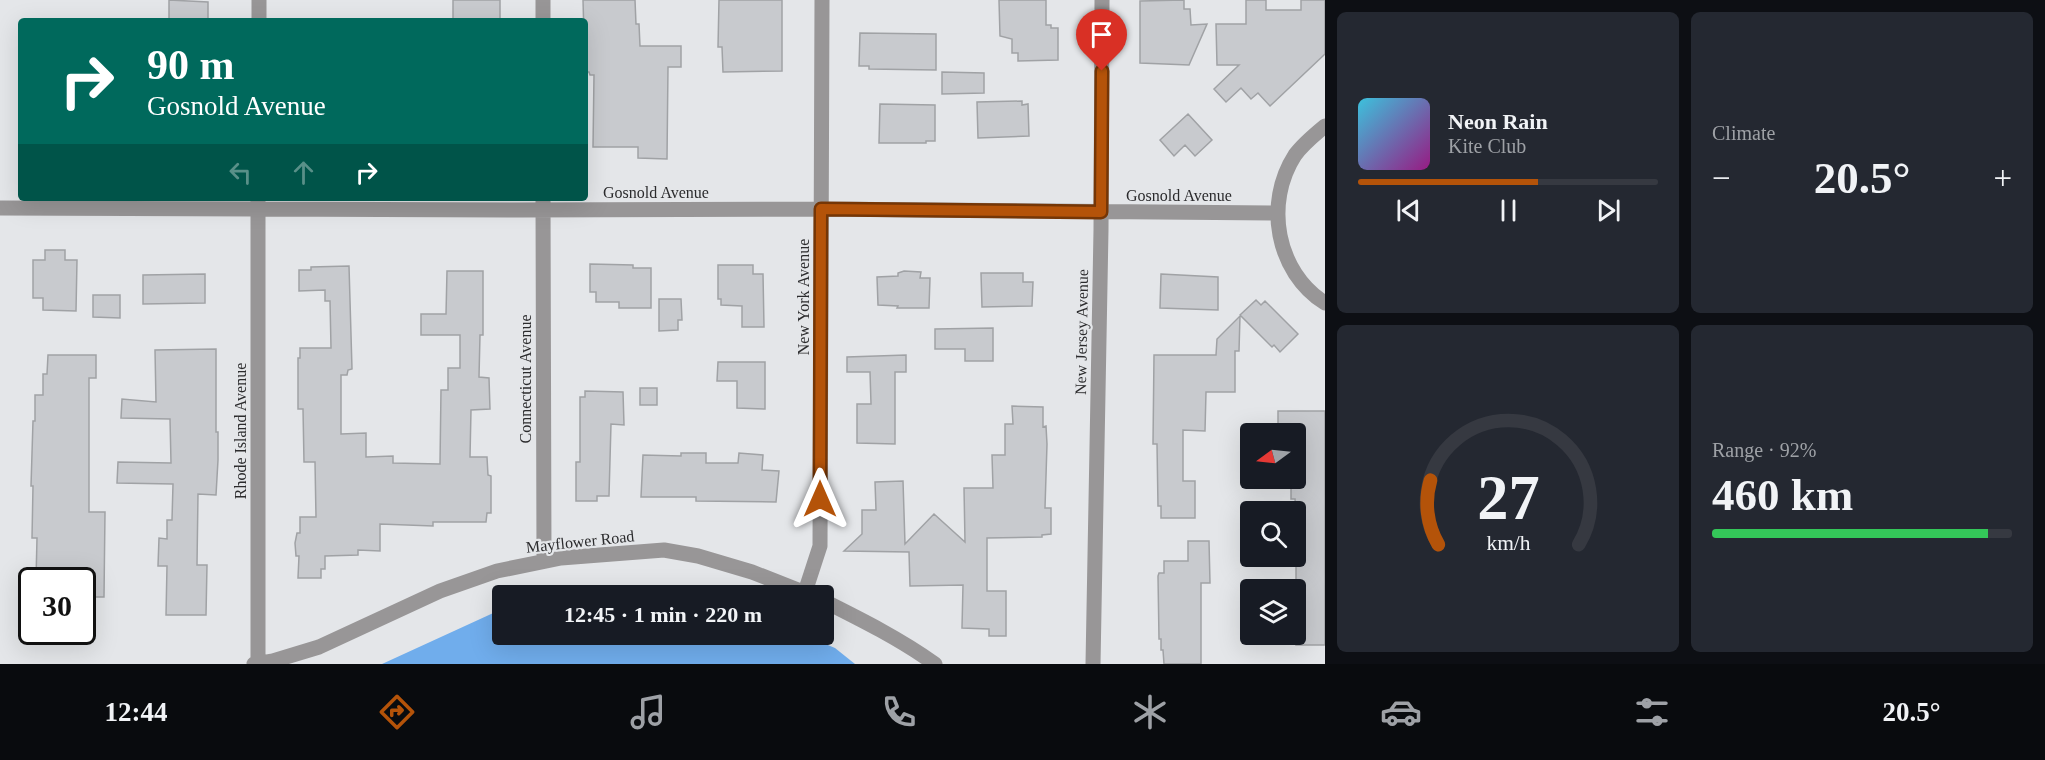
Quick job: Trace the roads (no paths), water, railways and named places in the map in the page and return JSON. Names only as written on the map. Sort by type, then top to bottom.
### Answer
[{"type":"street","points":[[259,0],[259,18]]},
{"type":"street","points":[[543,0],[543,18]]},
{"type":"street","name":"New York Avenue","points":[[811,585],[820,546],[822,0]]},
{"type":"street","name":"New Jersey Avenue","points":[[1093,664],[1101,212],[1102,0]]},
{"type":"street","points":[[1325,126],[1309,139],[1296,155],[1286,173],[1277,213],[1279,237],[1287,260],[1299,280],[1325,303]]},
{"type":"street","name":"Gosnold Avenue","points":[[0,208],[258,204],[543,204],[1277,213]]},
{"type":"street","name":"Rhode Island Avenue","points":[[256,664],[258,204]]},
{"type":"street","name":"Connecticut Avenue","points":[[543,204],[544,560]]},
{"type":"street","name":"Mayflower Road","points":[[256,664],[319,647],[440,591],[497,570],[544,560],[664,550],[698,556],[786,585]]},
{"type":"street","points":[[834,606],[913,648],[935,664]]},
{"type":"water","points":[[492,614],[492,645],[828,645],[855,664],[382,664]]}]
